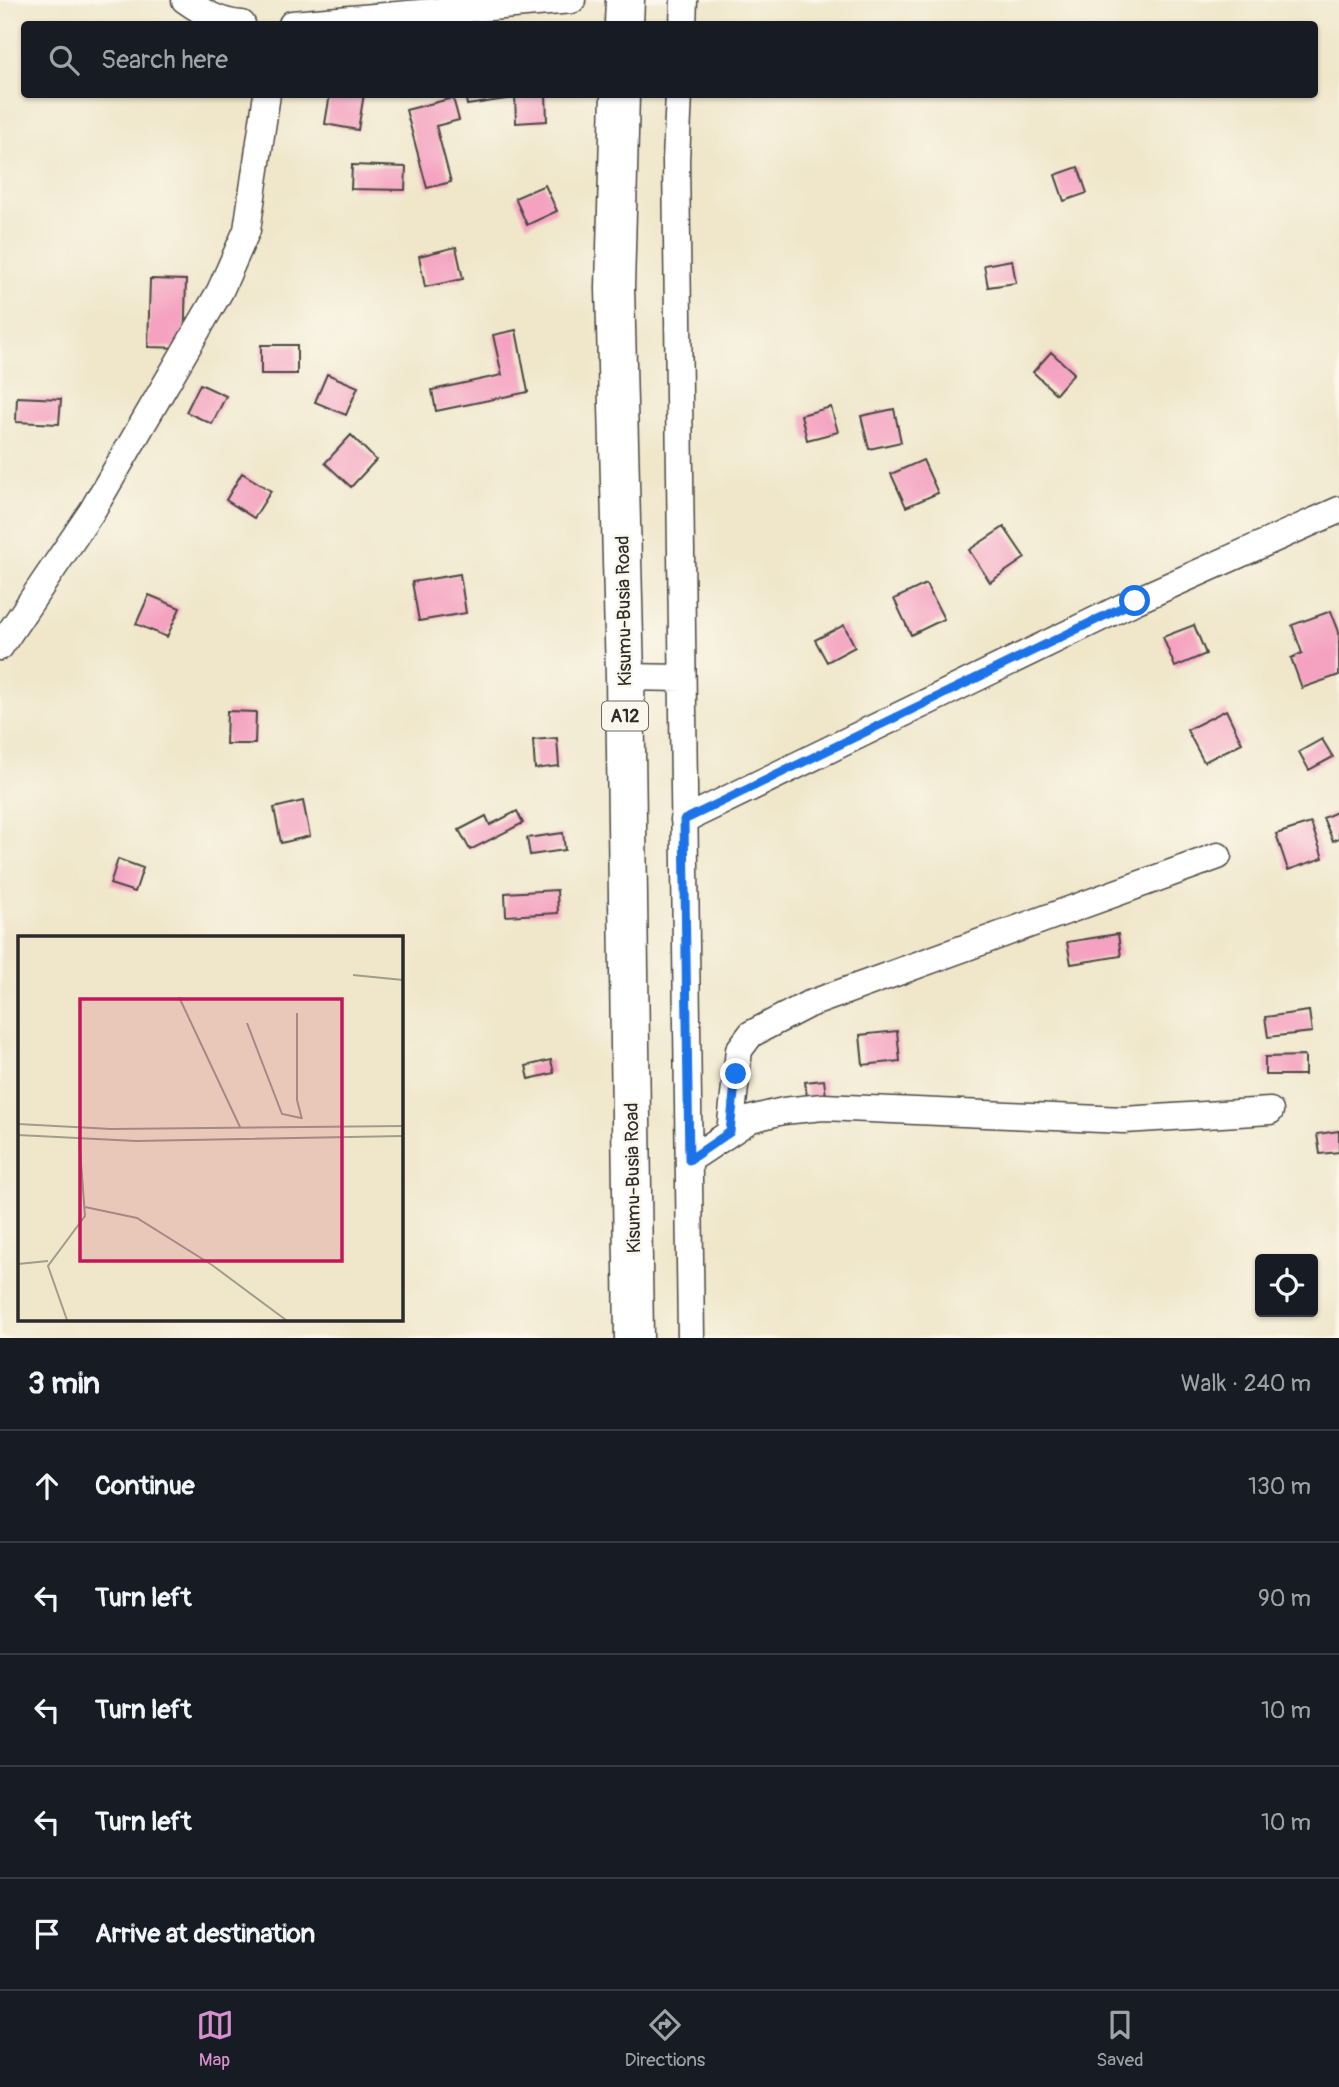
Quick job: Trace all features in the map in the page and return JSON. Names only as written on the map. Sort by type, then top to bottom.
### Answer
[{"type":"highway","points":[[624,21],[625,0]]},
{"type":"highway","name":"Kisumu-Busia Road","points":[[620,98],[615,288],[625,677],[634,1338]]},
{"type":"street","points":[[185,0],[203,13],[224,21]]},
{"type":"street","points":[[327,21],[572,0]]},
{"type":"street","points":[[683,21],[684,0]]},
{"type":"street","points":[[0,647],[92,511],[220,291],[247,230],[266,98]]},
{"type":"street","points":[[679,98],[676,160],[681,678],[691,1338]]},
{"type":"street","points":[[684,820],[1135,601],[1339,510]]},
{"type":"street","points":[[625,677],[681,678]]},
{"type":"street","points":[[730,1132],[739,1050],[751,1034],[807,1005],[1218,856]]},
{"type":"street","points":[[689,1160],[751,1119],[783,1111],[824,1107],[1124,1120],[1270,1111]]},
{"type":"building","points":[[329,98],[363,98],[358,130],[325,124]]},
{"type":"building","points":[[453,98],[459,120],[436,126],[451,182],[427,188],[406,110]]},
{"type":"building","points":[[466,98],[513,98],[467,105]]},
{"type":"building","points":[[515,98],[546,98],[547,121],[516,123]]},
{"type":"building","points":[[352,165],[406,167],[405,190],[351,189]]},
{"type":"building","points":[[1078,167],[1087,193],[1064,201],[1055,175]]},
{"type":"building","points":[[545,185],[557,211],[527,225],[515,198]]},
{"type":"building","points":[[456,247],[463,279],[425,287],[419,256]]},
{"type":"building","points":[[1012,260],[1016,283],[988,287],[984,265]]},
{"type":"building","points":[[150,279],[186,280],[184,348],[148,347]]},
{"type":"building","points":[[516,330],[528,392],[436,411],[432,390],[502,375],[493,335]]},
{"type":"building","points":[[261,345],[297,345],[297,374],[261,374]]},
{"type":"building","points":[[1051,352],[1074,373],[1056,394],[1033,372]]},
{"type":"building","points":[[327,374],[358,387],[346,415],[315,402]]},
{"type":"building","points":[[200,384],[226,396],[212,424],[186,412]]},
{"type":"building","points":[[17,397],[61,399],[59,424],[16,422]]},
{"type":"building","points":[[831,407],[838,432],[807,440],[801,415]]},
{"type":"building","points":[[894,409],[901,442],[869,449],[861,416]]},
{"type":"building","points":[[351,435],[376,460],[351,487],[325,463]]},
{"type":"building","points":[[923,460],[938,493],[906,507],[891,474]]},
{"type":"building","points":[[242,473],[271,491],[254,518],[226,500]]},
{"type":"building","points":[[1004,527],[1025,558],[990,582],[969,550]]},
{"type":"building","points":[[460,574],[466,613],[419,621],[412,582]]},
{"type":"building","points":[[926,584],[944,619],[911,635],[894,599]]},
{"type":"building","points":[[149,595],[180,608],[167,637],[136,624]]},
{"type":"building","points":[[1331,611],[1339,632],[1339,675],[1302,688],[1291,658],[1302,653],[1292,625]]},
{"type":"building","points":[[844,625],[855,647],[827,662],[815,640]]},
{"type":"building","points":[[1194,625],[1206,654],[1175,667],[1163,637]]},
{"type":"building","points":[[1226,710],[1242,743],[1204,762],[1187,730]]},
{"type":"building","points":[[227,711],[256,712],[255,744],[226,744]]},
{"type":"building","points":[[557,738],[559,766],[535,769],[533,740]]},
{"type":"building","points":[[1322,739],[1333,757],[1309,770],[1299,752]]},
{"type":"building","points":[[303,801],[310,836],[281,843],[274,808]]},
{"type":"building","points":[[517,811],[523,823],[470,850],[459,830],[486,816],[490,825]]},
{"type":"building","points":[[1339,811],[1339,838],[1333,841],[1323,818]]},
{"type":"building","points":[[1311,823],[1323,858],[1288,870],[1276,834]]},
{"type":"building","points":[[563,833],[565,850],[530,855],[527,838]]},
{"type":"building","points":[[118,859],[143,868],[135,892],[110,884]]},
{"type":"building","points":[[557,890],[558,913],[506,916],[505,893]]},
{"type":"building","points":[[1118,934],[1121,956],[1071,964],[1067,942]]},
{"type":"building","points":[[1309,1011],[1312,1032],[1268,1037],[1265,1017]]},
{"type":"building","points":[[897,1031],[900,1061],[863,1065],[860,1035]]},
{"type":"building","points":[[1305,1056],[1305,1075],[1265,1075],[1265,1057]]},
{"type":"building","points":[[551,1060],[554,1073],[529,1079],[526,1066]]},
{"type":"building","points":[[824,1080],[826,1096],[807,1097],[805,1082]]},
{"type":"building","points":[[1339,1131],[1339,1152],[1320,1154],[1317,1134]]},
{"type":"route","points":[[736,1074],[730,1132],[689,1160],[684,820],[1135,601]]}]
